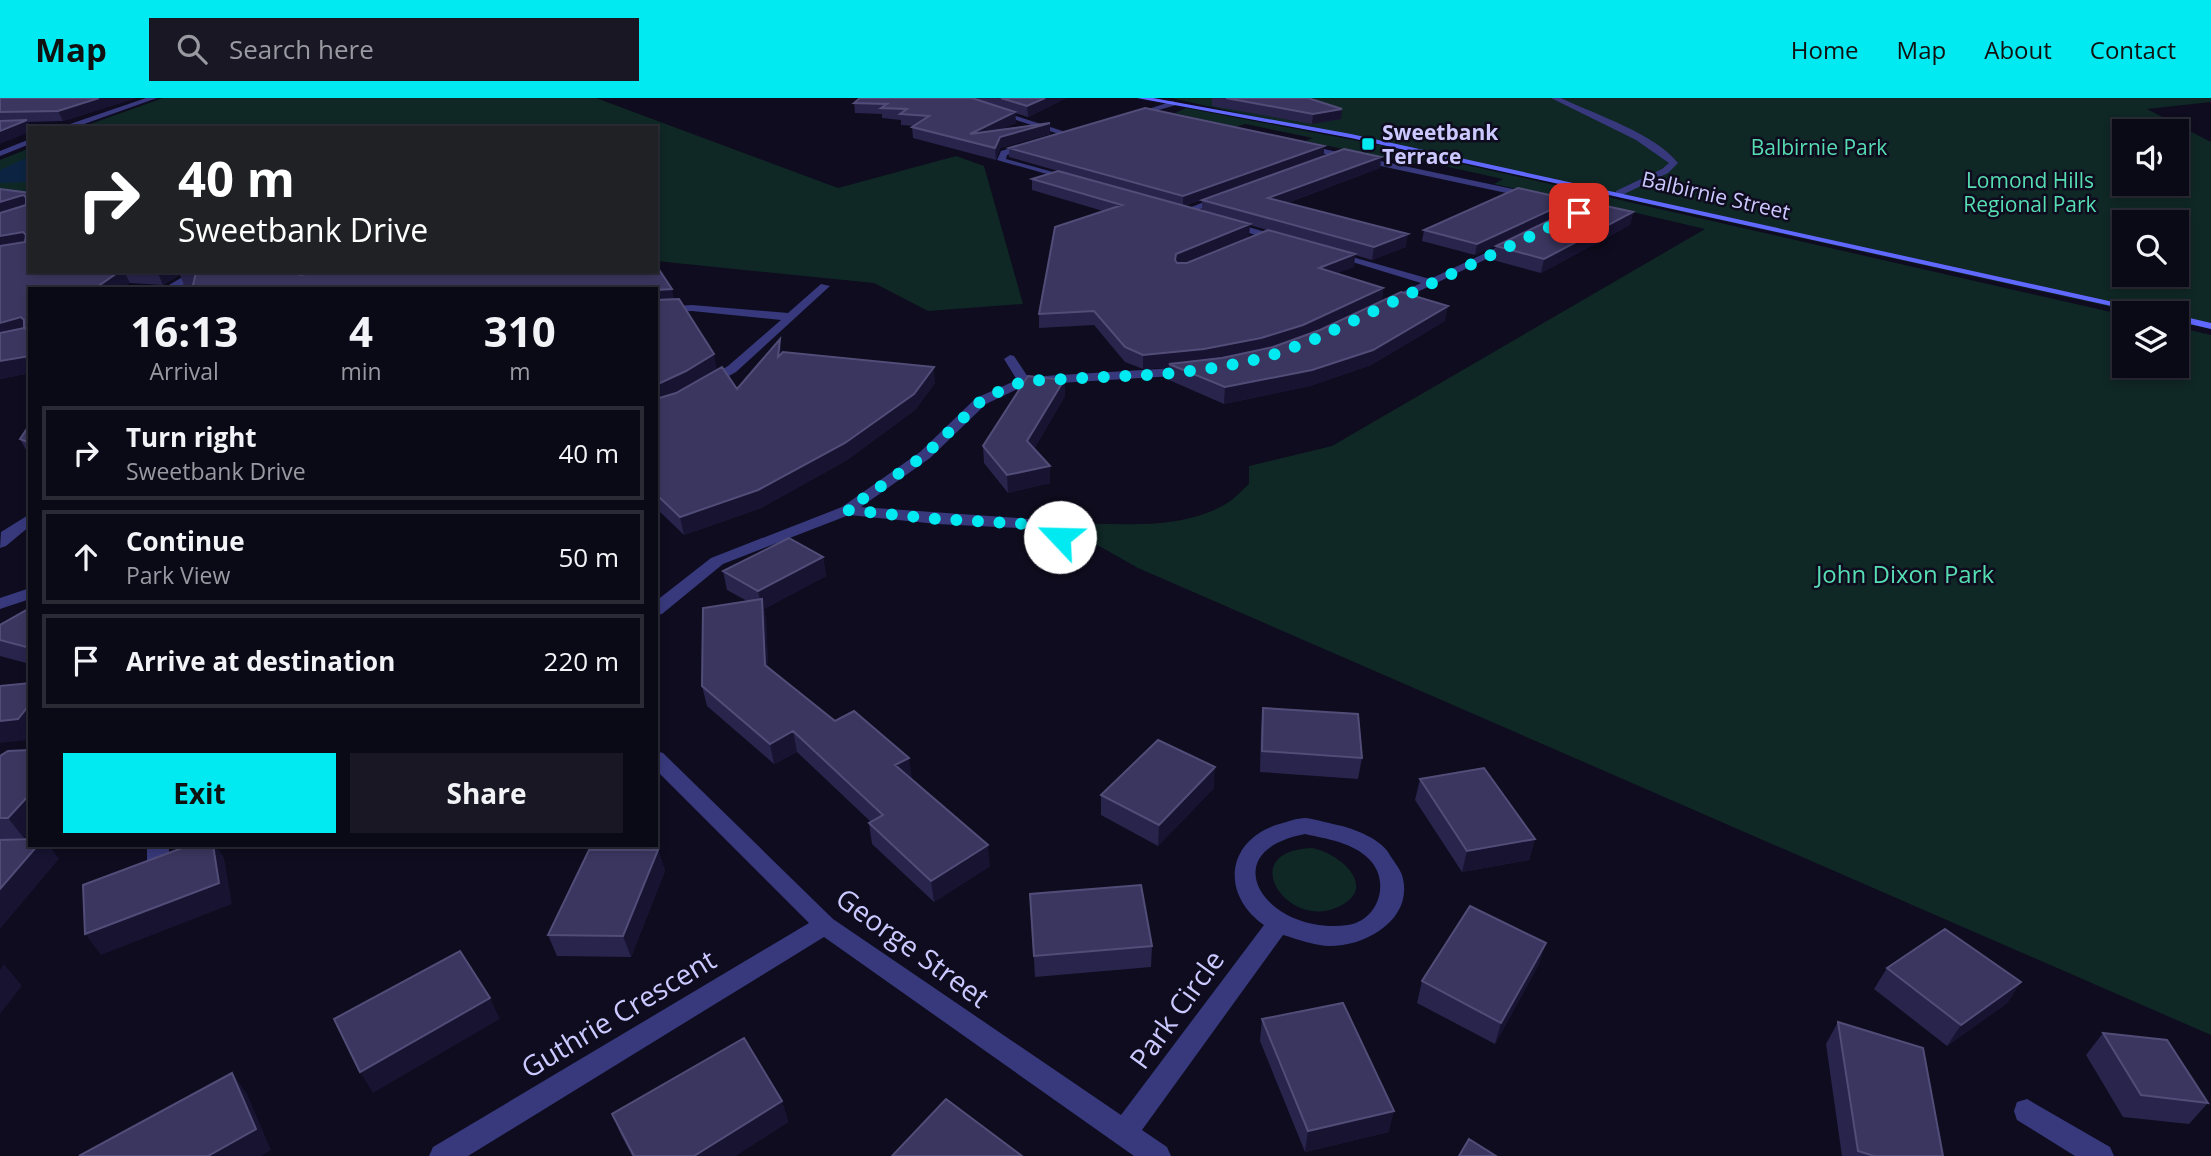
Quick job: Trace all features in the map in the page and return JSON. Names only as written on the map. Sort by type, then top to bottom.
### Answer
[{"type":"main road","name":"Balbirnie Street","points":[[1142,98],[1329,131],[2112,303]]},
{"type":"main road","points":[[2189,321],[2211,326]]},
{"type":"street","points":[[70,126],[153,98]]},
{"type":"street","points":[[953,98],[1068,134]]},
{"type":"street","points":[[1555,98],[1656,146],[1671,156],[1674,163],[1665,171],[1619,193]]},
{"type":"street","points":[[1119,120],[1174,103]]},
{"type":"street","points":[[1145,112],[1170,118]]},
{"type":"street","points":[[0,127],[28,127]]},
{"type":"street","points":[[1055,138],[1081,131]]},
{"type":"street","points":[[0,153],[28,142]]},
{"type":"street","points":[[1042,142],[1004,153],[1001,160],[1080,182]]},
{"type":"street","points":[[1288,143],[1574,205],[1579,213],[1549,227]]},
{"type":"street","points":[[1316,164],[1342,155]]},
{"type":"street","points":[[1184,212],[1231,195]]},
{"type":"street","points":[[1171,208],[1208,219]]},
{"type":"street","points":[[1220,222],[1293,243]]},
{"type":"street","points":[[1255,240],[1268,235]]},
{"type":"street","points":[[1377,309],[1527,237]]},
{"type":"street","points":[[1318,250],[1432,283]]},
{"type":"street","points":[[171,287],[198,273]]},
{"type":"street","points":[[698,390],[732,369],[825,286]]},
{"type":"street","points":[[658,310],[692,308],[790,317]]},
{"type":"street","points":[[1010,359],[1024,381]]},
{"type":"street","points":[[658,608],[717,561],[847,510],[925,455],[981,401],[1024,381],[1210,369]]},
{"type":"street","points":[[847,510],[937,519],[1045,525],[1060,537]]},
{"type":"street","points":[[0,543],[28,520]]},
{"type":"street","points":[[0,604],[28,594]]},
{"type":"street","name":"George Street","points":[[658,760],[825,925],[1157,1156]]},
{"type":"street","points":[[1305,825],[1328,828],[1353,836],[1374,849],[1387,865],[1394,888],[1392,904],[1368,929],[1347,936],[1310,936],[1278,923],[1257,906],[1250,894],[1244,871],[1249,856],[1266,837],[1283,829],[1305,825]]},
{"type":"street","name":"Park Circle","points":[[1125,1132],[1278,923]]},
{"type":"street","name":"Guthrie Crescent","points":[[443,1156],[825,925]]},
{"type":"street","points":[[2027,1111],[2100,1156]]},
{"type":"green space","points":[[163,98],[596,98],[838,188],[956,156],[984,166],[1023,304],[928,311],[874,283],[658,261],[658,126],[85,126]]},
{"type":"green space","name":"Lomond Hills Regional Park","points":[[1171,98],[2211,98],[2211,102],[2147,109],[2166,119],[2112,119],[2112,196],[2189,196],[2189,131],[2211,142],[2211,329],[2189,324],[2189,301],[2112,301],[2112,307]]},
{"type":"green space","name":"John Dixon Park","points":[[1186,108],[1379,145],[2112,312],[2112,378],[2189,378],[2189,330],[2211,335],[2211,1035],[1138,568],[1076,533],[1064,523],[1149,524],[1211,512],[1229,502],[1249,484],[1249,466],[1332,446],[1705,229],[1628,211],[1602,208],[1607,204],[1597,201],[1580,203],[1494,184],[1503,179],[1421,161],[1414,164],[1305,141],[1313,138],[1245,124],[1236,127],[1175,113]]},
{"type":"green space","points":[[28,149],[28,196],[0,192],[0,160]]},
{"type":"green space","points":[[1312,848],[1323,851],[1344,864],[1356,881],[1356,890],[1350,899],[1338,907],[1319,911],[1301,908],[1287,900],[1277,888],[1273,874],[1276,862],[1289,852]]},
{"type":"water","points":[[28,157],[28,182],[0,183],[0,170]]},
{"type":"building","points":[[0,98],[99,98],[58,111],[0,112]]},
{"type":"building","points":[[860,98],[972,98],[1015,112],[970,134],[1050,123],[1000,137],[995,148],[912,127],[929,116],[900,114],[907,109],[881,108],[887,104],[854,103]]},
{"type":"building","points":[[1001,98],[1045,98],[1027,106]]},
{"type":"building","points":[[1226,98],[1308,98],[1342,109],[1313,114]]},
{"type":"building","points":[[1145,108],[1324,146],[1183,196],[1009,148]]},
{"type":"building","points":[[27,120],[0,131],[0,121]]},
{"type":"building","points":[[1344,149],[1381,157],[1268,198],[1408,234],[1374,247],[1202,200]]},
{"type":"building","points":[[1058,171],[1250,224],[1176,254],[1177,263],[1187,263],[1268,230],[1355,254],[1319,268],[1383,288],[1303,325],[1261,338],[1204,349],[1143,355],[1125,347],[1094,311],[1039,314],[1055,227],[1122,205],[1032,179]]},
{"type":"building","points":[[1518,188],[1572,200],[1477,244],[1424,230]]},
{"type":"building","points":[[0,189],[28,193],[28,273],[117,273],[97,287],[28,287],[28,327],[24,328],[24,320],[21,317],[0,323],[0,246],[25,242],[26,235],[23,232],[0,236],[0,213],[26,205],[26,197],[23,195],[0,202]]},
{"type":"building","points":[[1588,202],[1633,212],[1544,259],[1496,246]]},
{"type":"building","points":[[658,268],[672,289],[192,287],[196,273],[303,273],[299,275],[658,273]]},
{"type":"building","points":[[1401,292],[1448,306],[1373,350],[1312,370],[1225,387],[1169,364],[1222,358],[1273,347],[1320,330]]},
{"type":"building","points":[[679,299],[714,354],[658,384],[658,300]]},
{"type":"building","points":[[24,328],[28,330],[28,356],[0,361],[0,333]]},
{"type":"building","points":[[780,339],[778,357],[783,352],[934,367],[914,394],[845,443],[758,490],[680,517],[658,496],[658,398],[676,393],[722,367],[737,389]]},
{"type":"building","points":[[1028,376],[1064,380],[1027,441],[1050,466],[1007,475],[983,446]]},
{"type":"building","points":[[28,427],[28,442],[20,439]]},
{"type":"building","points":[[789,538],[823,557],[758,591],[723,571]]},
{"type":"building","points":[[762,599],[765,665],[835,721],[854,711],[909,758],[895,765],[988,845],[931,881],[869,823],[883,815],[793,731],[770,744],[702,686],[703,608]]},
{"type":"building","points":[[28,609],[28,647],[0,640],[0,625]]},
{"type":"building","points":[[28,683],[28,706],[18,719],[0,721],[0,686]]},
{"type":"building","points":[[1263,708],[1358,714],[1362,758],[1262,751]]},
{"type":"building","points":[[1158,740],[1215,767],[1159,825],[1101,795]]},
{"type":"building","points":[[28,750],[28,796],[8,818],[0,818],[0,756],[8,751]]},
{"type":"building","points":[[1484,768],[1535,839],[1467,851],[1420,779]]},
{"type":"building","points":[[28,839],[28,847],[36,847],[0,889],[0,840]]},
{"type":"building","points":[[185,847],[213,847],[219,883],[85,934],[83,885]]},
{"type":"building","points":[[589,850],[658,850],[623,936],[548,935]]},
{"type":"building","points":[[1141,885],[1152,946],[1034,956],[1030,894]]},
{"type":"building","points":[[1470,906],[1546,943],[1501,1023],[1422,981]]},
{"type":"building","points":[[1945,929],[2021,982],[1961,1025],[1887,968]]},
{"type":"building","points":[[460,951],[490,998],[360,1072],[334,1019]]},
{"type":"building","points":[[1343,1003],[1394,1111],[1308,1131],[1262,1019]]},
{"type":"building","points":[[1838,1022],[1923,1048],[1943,1156],[1874,1156],[1858,1151]]},
{"type":"building","points":[[2103,1033],[2167,1040],[2208,1103],[2141,1095]]},
{"type":"building","points":[[744,1038],[782,1101],[694,1156],[634,1156],[612,1114]]},
{"type":"building","points":[[232,1073],[256,1129],[208,1156],[79,1156]]},
{"type":"building","points":[[946,1099],[1022,1156],[892,1156]]},
{"type":"building","points":[[1469,1139],[1496,1156],[1459,1156]]},
{"type":"place","name":"Sweetbank Terrace","points":[[1368,144]]},
{"type":"route","points":[[1060,537],[1045,525],[937,519],[847,510],[925,455],[981,401],[1024,381],[1165,374],[1221,367],[1267,357],[1313,340],[1579,213]]},
{"type":"park label","name":"Balbirnie Park","points":[[1819,147]]}]
